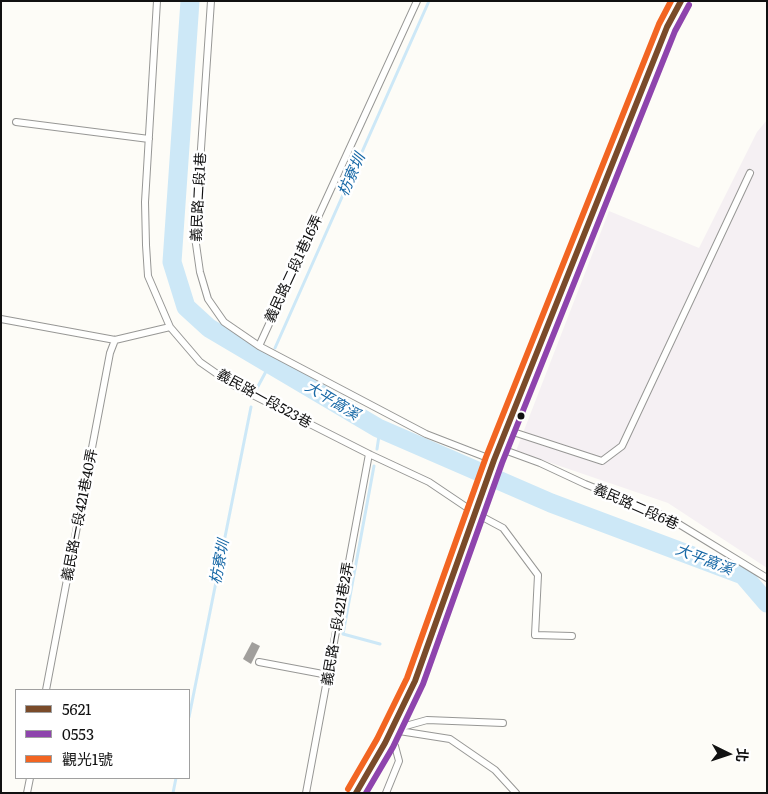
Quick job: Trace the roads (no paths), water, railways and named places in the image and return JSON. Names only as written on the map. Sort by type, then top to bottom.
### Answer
[{"type":"street","points":[[356,793],[390,734],[416,681],[474,513],[663,37],[681,1]]},
{"type":"lane","name":"義民路一段523巷","points":[[157,1],[145,202],[148,276],[170,326],[200,362],[233,385],[369,454],[429,482],[474,513],[503,528],[538,575],[535,634],[572,636]]},
{"type":"lane","name":"義民路二段1巷","points":[[210,1],[195,237],[200,272],[208,299],[224,322],[258,346],[426,434],[497,454]]},
{"type":"lane","name":"義民路二段1巷16弄","points":[[258,346],[418,1]]},
{"type":"lane","points":[[16,122],[149,139]]},
{"type":"lane","points":[[507,430],[602,461],[622,446],[750,173]]},
{"type":"lane","points":[[1,319],[115,340],[170,326]]},
{"type":"lane","name":"義民路一段421巷40弄","points":[[46,689],[110,353],[115,340]]},
{"type":"lane","name":"義民路一段421巷2弄","points":[[306,793],[369,454]]},
{"type":"lane","name":"義民路二段6巷","points":[[497,454],[540,463],[584,484],[669,518],[767,578]]},
{"type":"lane","points":[[259,662],[328,675]]},
{"type":"lane","points":[[390,734],[427,720],[503,723]]},
{"type":"lane","points":[[386,793],[398,760],[390,734]]},
{"type":"lane","points":[[390,734],[450,739],[495,770],[516,793]]},
{"type":"lane","points":[[27,793],[30,779]]},
{"type":"waterway","name":"大平窩溪","points":[[190,1],[172,262],[186,307],[209,328],[378,428],[551,503],[743,575],[767,603]]},
{"type":"waterway","name":"枋寮圳","points":[[275,348],[429,1]]},
{"type":"waterway","points":[[256,390],[270,364]]},
{"type":"waterway","name":"枋寮圳","points":[[190,712],[251,407]]},
{"type":"waterway","points":[[377,449],[380,429]]},
{"type":"waterway","points":[[374,466],[343,634],[380,644]]},
{"type":"waterway","name":"枋寮圳","points":[[173,793],[176,779]]}]
